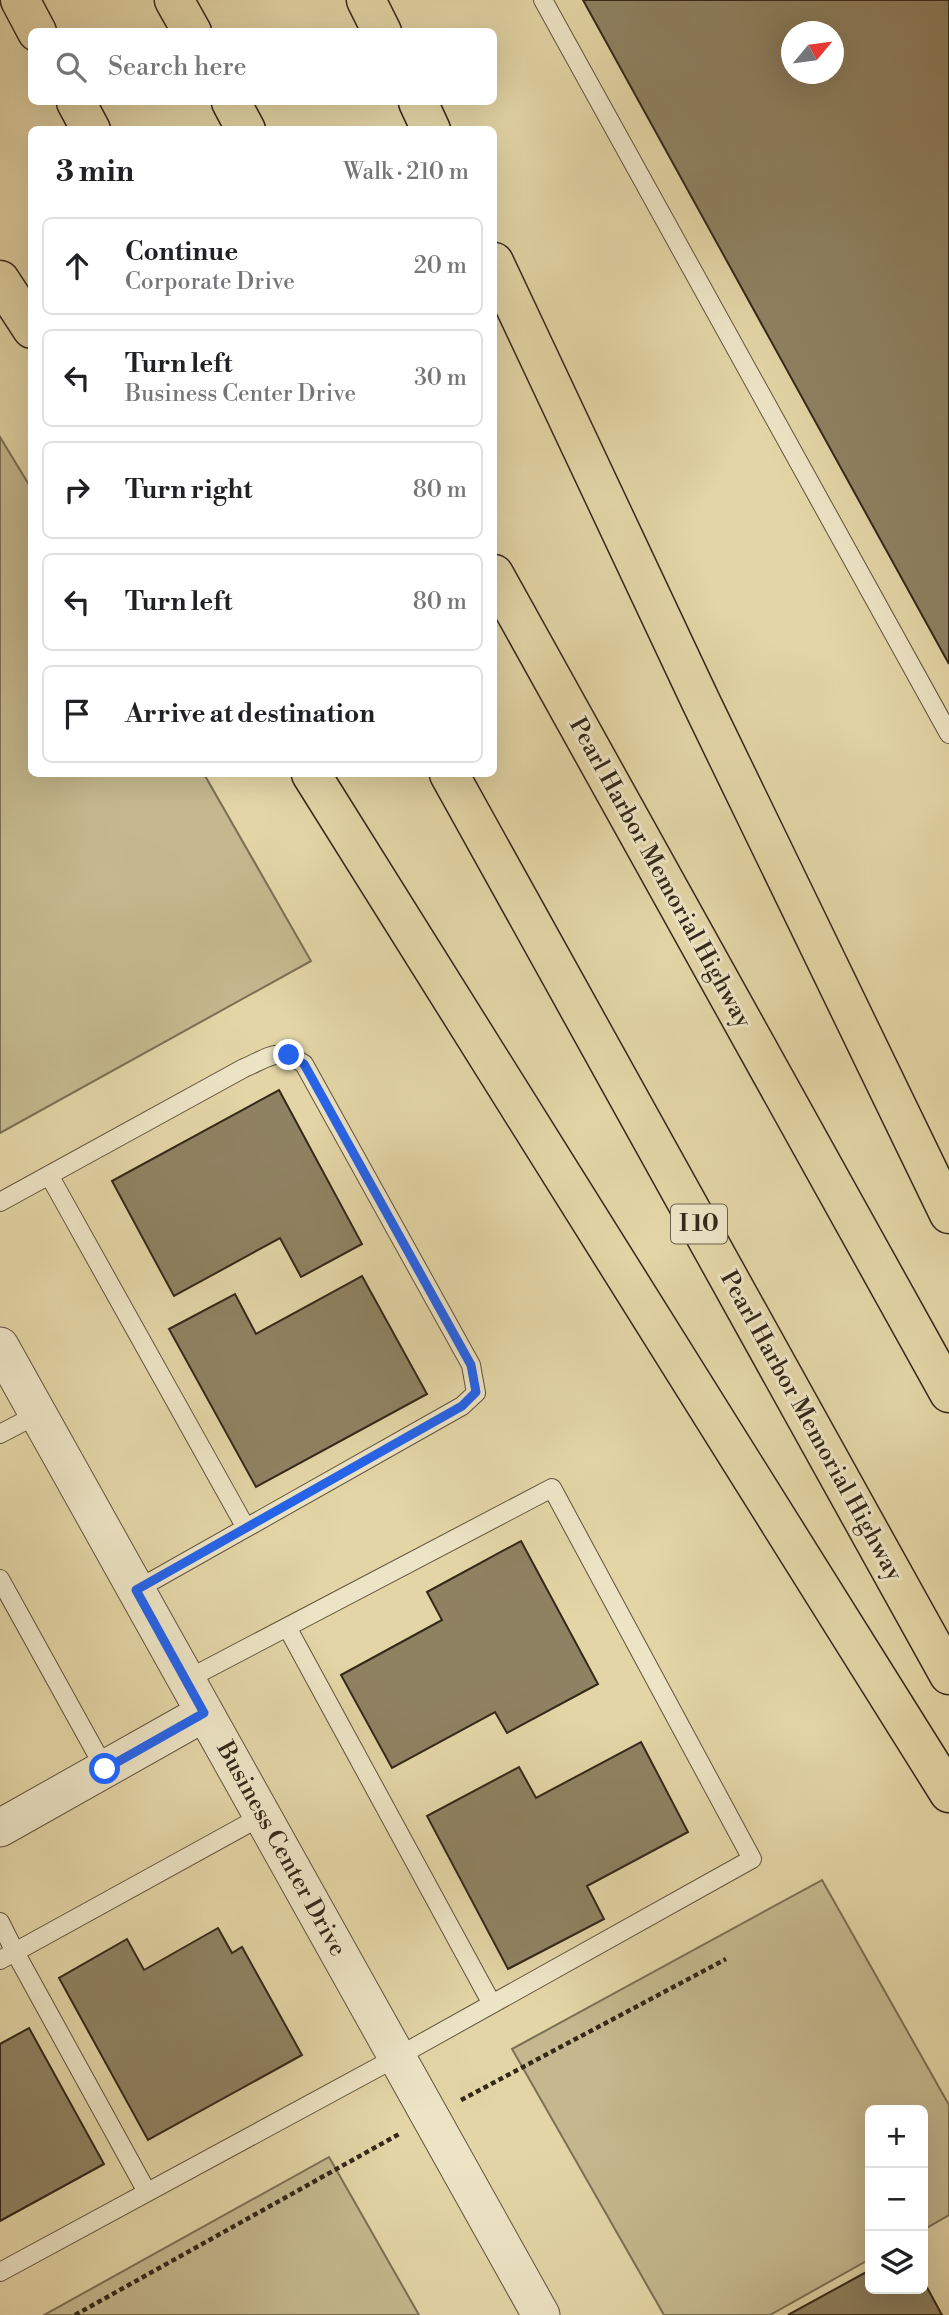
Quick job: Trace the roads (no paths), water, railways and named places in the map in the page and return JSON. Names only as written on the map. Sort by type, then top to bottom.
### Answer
[{"type":"highway","points":[[20,0],[35,28]]},
{"type":"highway","points":[[174,0],[190,28]]},
{"type":"highway","points":[[366,0],[380,28]]},
{"type":"highway","points":[[78,105],[89,126]]},
{"type":"highway","points":[[232,105],[244,126]]},
{"type":"highway","points":[[419,105],[429,126]]},
{"type":"highway","points":[[497,268],[707,715],[949,1214]]},
{"type":"highway","points":[[0,280],[28,323]]},
{"type":"highway","name":"Pearl Harbor Memorial Highway","points":[[497,579],[949,1393]]},
{"type":"highway","points":[[313,777],[949,1793]]},
{"type":"highway","name":"Pearl Harbor Memorial Highway","points":[[451,777],[949,1675]]},
{"type":"street","name":"Business Center Drive","points":[[0,1346],[541,2315]]},
{"type":"street","points":[[0,1828],[204,1713]]},
{"type":"lane","points":[[543,0],[949,734]]},
{"type":"lane","points":[[0,1202],[244,1068],[278,1054],[289,1055],[304,1064],[471,1365],[476,1392],[462,1406],[136,1590]]},
{"type":"lane","points":[[49,1175],[247,1528]]},
{"type":"lane","points":[[0,1434],[38,1414]]},
{"type":"lane","points":[[0,2272],[397,2057],[752,1859],[552,1488],[186,1680]]},
{"type":"lane","points":[[0,1579],[105,1769]]},
{"type":"lane","points":[[287,1627],[492,2004]]},
{"type":"lane","points":[[8,1956],[262,1815]]},
{"type":"lane","points":[[0,1922],[8,1956],[147,2192]]}]
